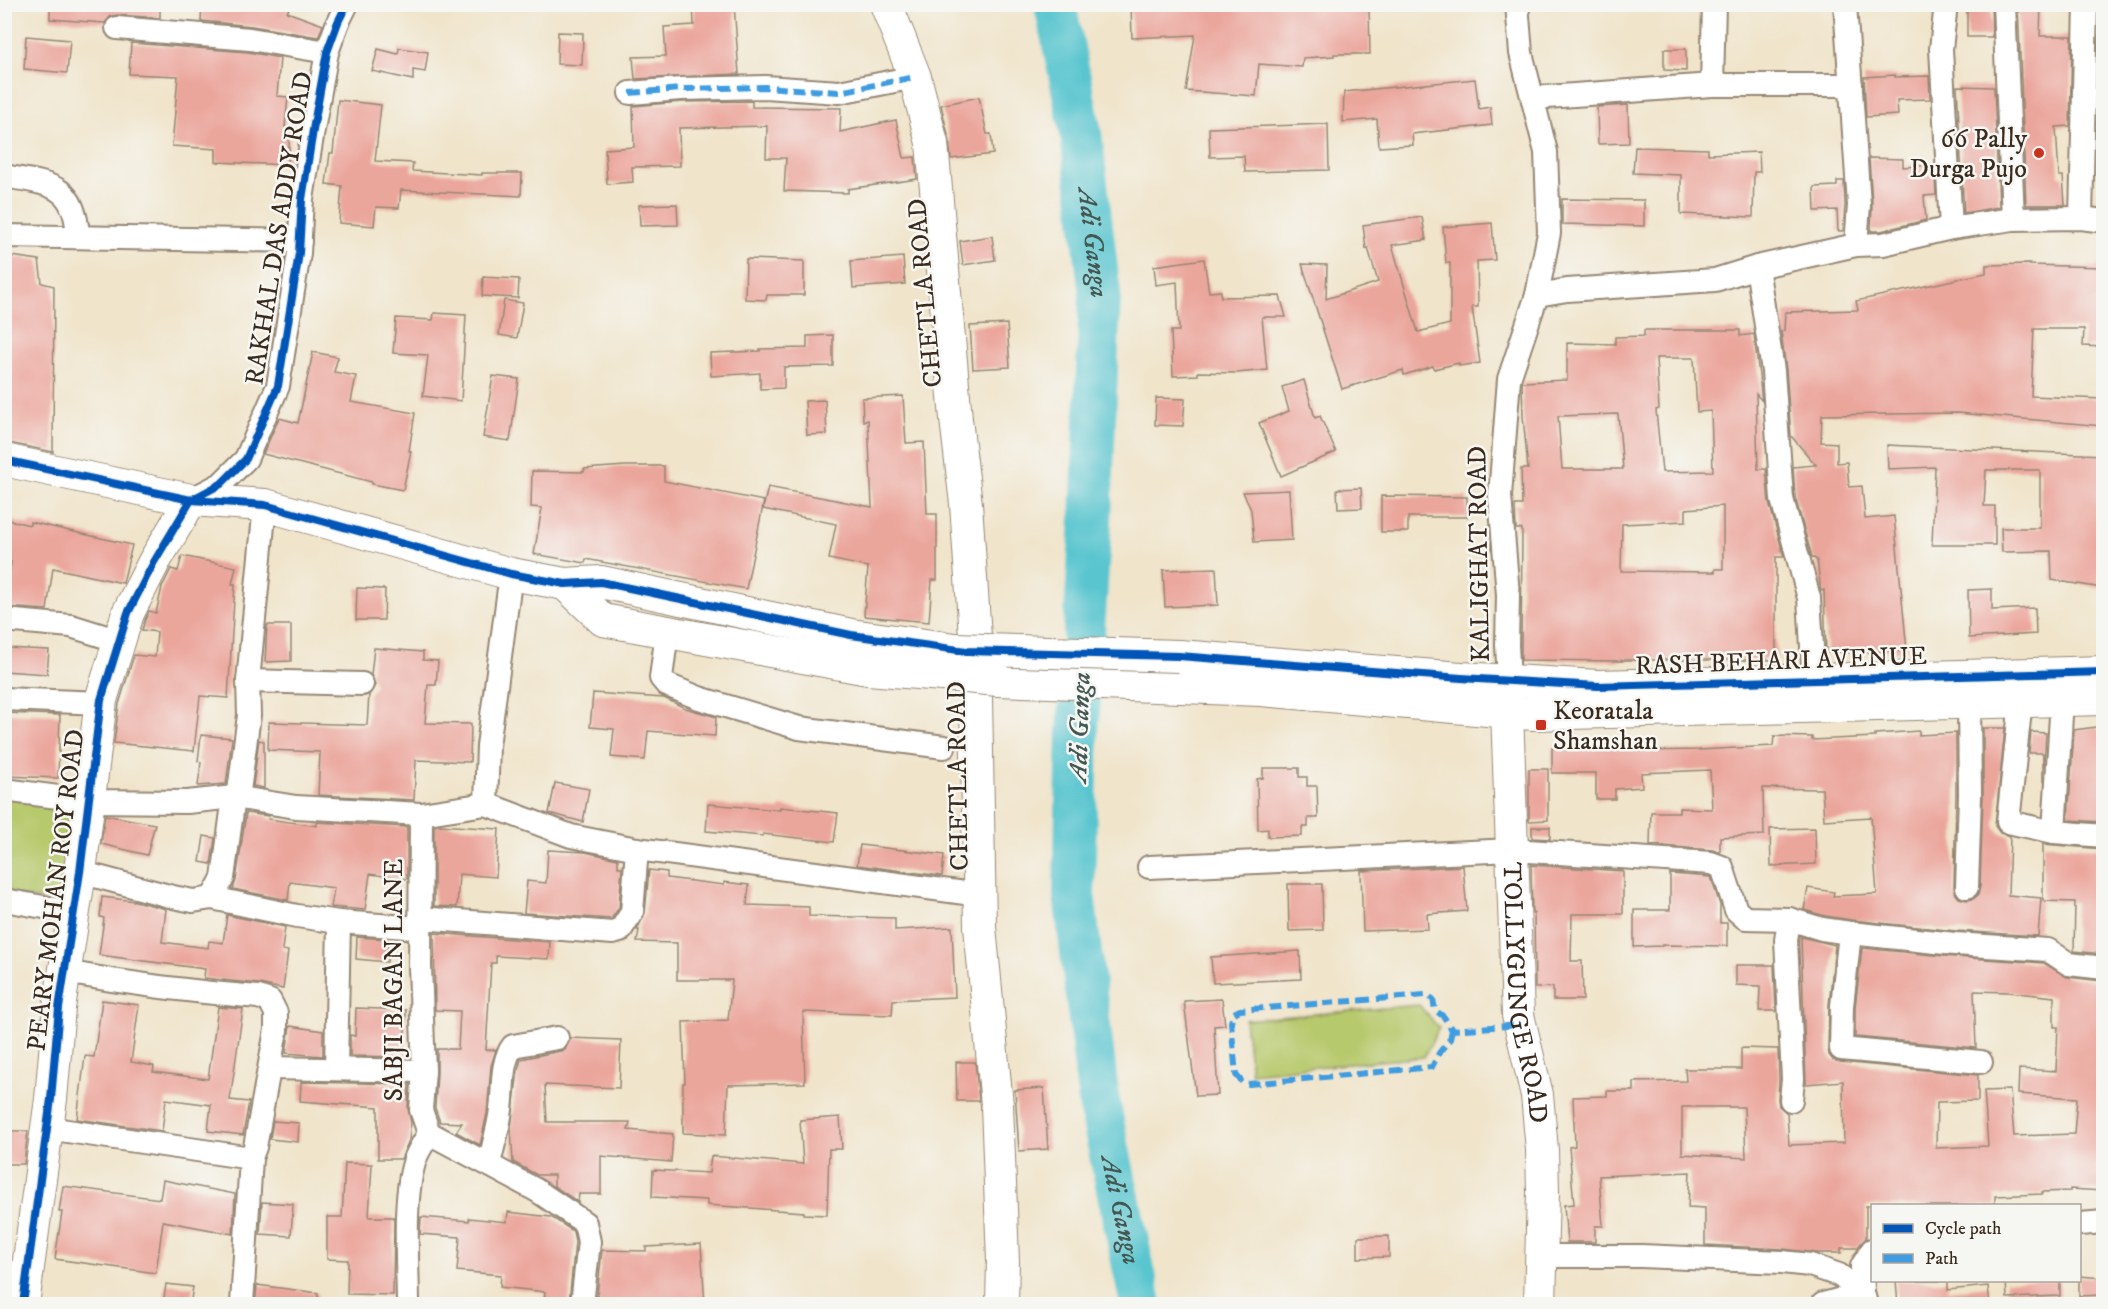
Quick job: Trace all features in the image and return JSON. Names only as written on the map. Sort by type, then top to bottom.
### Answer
[{"type":"main road","name":"CHETLA ROAD","points":[[886,4],[915,77],[932,143],[956,419],[966,504],[975,637],[980,927],[998,1105],[1003,1261],[1002,1305]]},
{"type":"main road","points":[[4,460],[191,500],[265,506],[511,574],[565,584],[601,582],[851,635],[955,663],[998,680],[1261,690],[1533,714],[1815,693],[1968,703],[2103,699]]},
{"type":"main road","name":"PEARY MOHAN ROY ROAD","points":[[23,1305],[47,1128],[58,1008],[80,872],[101,703],[128,613],[191,500]]},
{"type":"main road","points":[[565,584],[603,620],[868,669],[955,663]]},
{"type":"main road","name":"RASH BEHARI AVENUE","points":[[955,663],[1179,656],[1509,681],[1815,693],[2103,672]]},
{"type":"main road","name":"TOLLYGUNGE ROAD","points":[[1509,681],[1507,711],[1518,1015],[1537,1095],[1542,1150],[1540,1305]]},
{"type":"street","name":"RAKHAL DAS ADDY ROAD","points":[[191,500],[221,484],[246,459],[278,386],[300,242],[302,199],[327,52],[347,4]]},
{"type":"street","name":"KALIGHAT ROAD","points":[[1509,681],[1508,595],[1500,496],[1509,379],[1537,295],[1549,233],[1546,152],[1521,53],[1516,4]]},
{"type":"street","points":[[1712,86],[1714,4]]},
{"type":"street","points":[[1845,4],[1859,205],[1856,245]]},
{"type":"street","points":[[1946,4],[1941,49],[1951,228]]},
{"type":"street","points":[[2004,4],[2013,219]]},
{"type":"street","points":[[1537,295],[1567,290],[1715,280],[1757,267],[1856,245],[1883,244],[1951,228],[2013,219],[2092,219],[2086,4]]},
{"type":"street","points":[[117,28],[250,39],[327,52]]},
{"type":"street","points":[[630,93],[765,87],[839,92],[915,77]]},
{"type":"street","points":[[1533,98],[1712,86],[1851,85]]},
{"type":"street","points":[[4,176],[49,184],[70,200],[77,218],[78,237]]},
{"type":"street","points":[[4,237],[300,242]]},
{"type":"street","points":[[1757,267],[1773,371],[1782,499],[1809,598],[1815,693]]},
{"type":"street","points":[[212,898],[223,878],[249,715],[248,681],[265,506]]},
{"type":"street","points":[[486,804],[488,746],[511,574]]},
{"type":"street","points":[[4,620],[71,626],[119,641]]},
{"type":"street","points":[[666,632],[661,678],[666,685],[699,698],[799,728],[944,747]]},
{"type":"street","points":[[248,681],[362,684]]},
{"type":"street","points":[[4,699],[101,703]]},
{"type":"street","points":[[2054,832],[2062,699]]},
{"type":"street","points":[[2021,701],[2008,822],[2054,832],[2103,836]]},
{"type":"street","points":[[1967,887],[1970,795],[1968,703]]},
{"type":"street","points":[[4,790],[88,801],[187,802],[236,798],[296,807],[421,814],[486,804],[571,836],[637,849],[980,895]]},
{"type":"street","name":"SABJI BAGAN LANE","points":[[421,814],[420,923],[424,1071],[421,1110],[429,1133],[536,1190],[585,1222],[589,1242],[582,1305]]},
{"type":"street","points":[[80,872],[173,897],[194,901],[212,898],[297,916],[339,922],[420,923],[613,933],[620,931],[632,912],[637,849]]},
{"type":"street","points":[[1149,867],[1512,850],[1712,863],[1722,867],[1736,910],[1745,918],[1789,919],[1850,933],[1955,944],[2049,950],[2069,964],[2103,968]]},
{"type":"street","points":[[4,900],[72,912]]},
{"type":"street","points":[[1789,919],[1786,940],[1793,1079],[1791,1100]]},
{"type":"street","points":[[336,1069],[339,922]]},
{"type":"street","points":[[1850,933],[1842,1006],[1841,1049],[1981,1062]]},
{"type":"street","points":[[65,972],[124,983],[258,997],[270,1001],[276,1013],[276,1030],[251,1158],[242,1305]]},
{"type":"street","points":[[489,1164],[501,1111],[505,1061],[510,1048],[557,1038]]},
{"type":"street","points":[[270,1068],[424,1071]]},
{"type":"street","points":[[47,1128],[251,1158]]},
{"type":"street","points":[[408,1305],[410,1177],[416,1155],[429,1133]]},
{"type":"street","points":[[2081,1224],[2103,1222]]},
{"type":"street","points":[[1865,1299],[1862,1266],[1871,1252]]},
{"type":"street","points":[[1542,1256],[1641,1256],[1810,1265],[1839,1275],[1865,1299]]},
{"type":"street","points":[[1823,1305],[1865,1299]]},
{"type":"green space","points":[[4,795],[83,805],[67,904],[5,894]]},
{"type":"green space","points":[[1419,1005],[1439,1028],[1424,1057],[1251,1073],[1245,1020]]},
{"type":"building","points":[[50,4],[160,4],[160,18],[118,15],[111,16],[105,23],[50,19]]},
{"type":"building","points":[[202,4],[277,4],[289,9],[287,12],[323,25],[318,37],[252,26],[201,21]]},
{"type":"building","points":[[693,4],[734,4],[739,74],[635,79],[633,57],[666,56],[664,27],[694,25]]},
{"type":"building","points":[[1131,4],[1369,4],[1370,54],[1334,54],[1334,56],[1303,58],[1302,67],[1259,64],[1256,96],[1186,91],[1195,35],[1132,38]]},
{"type":"building","points":[[1967,4],[1991,4],[1992,37],[1967,37]]},
{"type":"building","points":[[2018,4],[2041,4],[2040,36],[2072,36],[2070,126],[2056,127],[2059,176],[2063,176],[2065,205],[2026,205]]},
{"type":"building","points":[[558,32],[583,33],[582,65],[557,64]]},
{"type":"building","points":[[2099,35],[2103,35],[2103,124],[2097,125]]},
{"type":"building","points":[[26,36],[70,40],[67,73],[24,69]]},
{"type":"building","points":[[131,43],[248,52],[280,58],[277,96],[288,97],[285,127],[290,127],[288,165],[216,162],[216,149],[172,146],[178,76],[129,74]]},
{"type":"building","points":[[399,48],[428,52],[425,72],[413,70],[413,80],[372,71],[378,49],[398,54]]},
{"type":"building","points":[[1664,49],[1686,49],[1686,71],[1664,70]]},
{"type":"building","points":[[1895,75],[1895,77],[1929,76],[1930,99],[1897,100],[1898,115],[1866,117],[1864,77]]},
{"type":"building","points":[[1475,79],[1479,109],[1490,107],[1492,125],[1412,134],[1413,145],[1379,147],[1377,119],[1343,122],[1344,92]]},
{"type":"building","points":[[1957,86],[1994,87],[1999,207],[1964,213]]},
{"type":"building","points":[[979,97],[987,134],[991,134],[993,154],[951,159],[941,105]]},
{"type":"building","points":[[338,100],[381,105],[375,161],[413,163],[412,171],[482,175],[482,173],[522,173],[521,196],[401,190],[399,208],[376,207],[374,226],[339,223],[342,186],[326,184],[330,153],[333,153]]},
{"type":"building","points":[[752,101],[752,107],[841,108],[840,132],[896,120],[904,158],[915,157],[917,179],[848,189],[848,193],[784,191],[786,158],[766,158],[767,126],[679,128],[680,166],[632,167],[633,182],[607,184],[605,149],[634,147],[633,106],[682,102]]},
{"type":"building","points":[[1628,105],[1629,143],[1598,144],[1597,107]]},
{"type":"building","points":[[1328,124],[1329,170],[1245,172],[1244,156],[1210,157],[1209,128]]},
{"type":"building","points":[[1635,147],[1708,149],[1708,154],[1759,152],[1760,172],[1754,172],[1753,217],[1681,214],[1681,175],[1633,173]]},
{"type":"building","points":[[1869,158],[1903,159],[1903,167],[1934,165],[1936,195],[1924,196],[1926,220],[1881,231],[1871,231]]},
{"type":"building","points":[[1837,181],[1844,181],[1843,231],[1838,231],[1837,210],[1815,211],[1814,187],[1837,186]]},
{"type":"building","points":[[1562,199],[1644,200],[1644,226],[1562,224]]},
{"type":"building","points":[[677,204],[678,225],[640,226],[639,205]]},
{"type":"building","points":[[1422,217],[1426,240],[1392,245],[1418,332],[1450,324],[1450,263],[1446,263],[1443,227],[1492,223],[1495,260],[1477,261],[1478,307],[1472,307],[1480,363],[1459,366],[1459,363],[1434,369],[1433,366],[1404,375],[1403,370],[1342,389],[1302,264],[1327,265],[1326,299],[1378,282],[1368,248],[1366,249],[1363,225]]},
{"type":"building","points":[[992,236],[995,260],[963,265],[960,241]]},
{"type":"building","points":[[4,255],[39,260],[42,283],[54,286],[53,452],[4,442]]},
{"type":"building","points":[[903,257],[905,284],[853,288],[851,261]]},
{"type":"building","points":[[746,259],[804,261],[804,295],[767,295],[766,300],[745,299]]},
{"type":"building","points":[[1204,259],[1209,292],[1221,291],[1221,297],[1280,296],[1286,317],[1262,317],[1267,370],[1237,373],[1198,372],[1198,375],[1173,376],[1171,331],[1179,331],[1177,282],[1156,285],[1154,266]]},
{"type":"building","points":[[1986,265],[2103,267],[2103,347],[2083,346],[2084,329],[2034,329],[2031,396],[2103,399],[2103,426],[1958,413],[1822,415],[1821,442],[1837,443],[1837,463],[1847,462],[1849,487],[1862,486],[1865,519],[1894,516],[1907,651],[1826,653],[1824,590],[1821,591],[1817,560],[1812,557],[1795,497],[1793,467],[1816,465],[1791,436],[1781,331],[1784,331],[1785,312],[1858,310],[1856,301],[1986,273]]},
{"type":"building","points":[[483,277],[519,279],[518,298],[482,296]]},
{"type":"building","points":[[504,300],[523,303],[517,338],[499,335]]},
{"type":"building","points":[[434,313],[466,315],[461,401],[423,396],[428,355],[393,353],[396,318],[433,320]]},
{"type":"building","points":[[1007,324],[1010,367],[973,369],[970,326]]},
{"type":"building","points":[[1644,330],[1740,330],[1740,336],[1754,334],[1762,401],[1756,394],[1758,469],[1766,469],[1769,502],[1784,557],[1776,557],[1776,660],[1521,660],[1522,529],[1516,529],[1515,505],[1522,505],[1521,469],[1528,469],[1522,382],[1567,380],[1567,343],[1615,344],[1615,337],[1644,336]],"holes":[[[1656,358],[1694,358],[1697,412],[1711,411],[1713,471],[1662,472],[1656,410],[1659,409]],[[1618,414],[1623,469],[1562,469],[1558,416]],[[1723,506],[1723,569],[1715,569],[1715,572],[1621,571],[1622,524],[1686,521],[1686,509]]]},
{"type":"building","points":[[833,335],[833,366],[784,367],[784,388],[760,389],[760,373],[711,376],[710,353],[807,348],[807,336]]},
{"type":"building","points":[[313,352],[338,357],[334,372],[356,376],[351,402],[415,413],[409,451],[411,451],[403,490],[372,484],[372,482],[263,454],[279,418],[298,423]]},
{"type":"building","points":[[493,376],[519,379],[510,441],[483,437]]},
{"type":"building","points":[[1304,380],[1315,418],[1320,416],[1336,452],[1281,476],[1259,423],[1289,411],[1282,387]]},
{"type":"building","points":[[903,396],[906,443],[924,442],[927,514],[937,514],[937,580],[932,580],[929,622],[864,616],[868,567],[829,559],[836,524],[763,509],[768,487],[872,507],[868,420],[863,421],[862,398]]},
{"type":"building","points":[[1156,398],[1185,399],[1183,426],[1155,425]]},
{"type":"building","points":[[825,400],[827,434],[807,435],[805,401]]},
{"type":"building","points":[[1887,445],[2103,455],[2103,588],[2052,580],[2051,551],[2002,552],[2001,528],[2040,528],[2040,470],[1986,470],[1984,506],[1995,506],[1995,545],[1932,545],[1935,467],[1888,469]]},
{"type":"building","points":[[664,466],[664,481],[764,501],[746,589],[586,559],[585,563],[534,554],[542,508],[531,507],[532,471],[584,472],[584,469]]},
{"type":"building","points":[[1361,488],[1362,508],[1338,509],[1337,489]]},
{"type":"building","points":[[1289,490],[1292,540],[1254,542],[1251,510],[1243,492]]},
{"type":"building","points":[[1381,496],[1467,497],[1467,517],[1408,517],[1408,532],[1381,532]]},
{"type":"building","points":[[4,519],[30,525],[30,522],[132,545],[123,583],[53,568],[47,610],[5,607],[11,562],[4,561]]},
{"type":"building","points":[[182,556],[236,567],[232,584],[235,584],[228,698],[200,696],[194,751],[114,743],[119,704],[134,655],[155,657],[157,632],[142,630],[145,620],[149,611],[156,613],[162,587],[171,569],[178,571]]},
{"type":"building","points":[[1216,568],[1218,605],[1165,607],[1163,570]]},
{"type":"building","points":[[357,588],[385,589],[384,620],[356,620]]},
{"type":"building","points":[[1992,589],[1992,610],[2035,608],[2036,634],[1969,638],[1968,590]]},
{"type":"building","points":[[267,625],[291,625],[291,661],[265,662]]},
{"type":"building","points":[[4,648],[49,650],[47,674],[4,671]]},
{"type":"building","points":[[374,648],[423,652],[423,660],[438,661],[436,685],[428,685],[425,723],[471,724],[470,762],[416,760],[414,800],[318,795],[320,752],[268,750],[269,722],[367,725],[369,695],[375,685],[371,675]]},
{"type":"building","points":[[593,693],[664,698],[685,708],[716,717],[715,736],[648,731],[645,760],[611,757],[614,729],[590,727]]},
{"type":"building","points":[[4,713],[60,715],[58,778],[4,776]]},
{"type":"building","points":[[2096,727],[2103,735],[2103,822],[2068,820],[2074,730]]},
{"type":"building","points":[[1983,728],[2005,728],[1995,826],[2000,833],[2010,836],[2008,895],[2041,898],[2038,936],[1956,931],[1852,920],[1804,910],[1808,888],[1834,892],[1833,896],[1877,894],[1871,817],[1824,820],[1822,789],[1763,788],[1764,835],[1720,837],[1720,852],[1650,845],[1651,812],[1679,812],[1679,808],[1712,809],[1710,770],[1641,773],[1642,787],[1615,789],[1615,799],[1596,799],[1596,773],[1552,773],[1552,748],[1595,749],[1595,746],[1615,746],[1615,749],[1640,747],[1640,751],[1699,750],[1773,746],[1774,736],[1812,737],[1812,740],[1875,737],[1875,734],[1919,731],[1919,735],[1956,733],[1954,887],[1959,898],[1967,900],[1978,895],[1980,887]]},
{"type":"building","points":[[2031,732],[2046,733],[2043,782],[2043,753],[2029,753]]},
{"type":"building","points":[[201,735],[232,738],[226,784],[198,786]]},
{"type":"building","points":[[259,740],[264,741],[264,788],[253,786]]},
{"type":"building","points":[[1263,768],[1299,768],[1299,777],[1307,777],[1307,786],[1317,786],[1318,818],[1308,818],[1308,827],[1302,827],[1302,836],[1268,837],[1268,829],[1258,830],[1257,779],[1263,778]]},
{"type":"building","points":[[1529,769],[1548,769],[1548,820],[1529,821]]},
{"type":"building","points":[[555,783],[589,789],[583,822],[549,813]]},
{"type":"building","points":[[708,804],[780,810],[780,807],[838,813],[834,842],[763,834],[763,836],[706,831]]},
{"type":"building","points":[[246,813],[269,816],[268,819],[317,826],[317,822],[407,827],[407,879],[370,874],[365,910],[331,907],[334,888],[290,882],[288,900],[233,889]]},
{"type":"building","points":[[105,815],[155,824],[147,855],[101,844]]},
{"type":"building","points":[[434,826],[499,829],[496,877],[459,874],[457,907],[434,906]]},
{"type":"building","points":[[1532,827],[1550,827],[1550,839],[1532,838]]},
{"type":"building","points":[[1815,828],[1816,864],[1771,866],[1770,829]]},
{"type":"building","points":[[204,836],[215,838],[211,864],[200,862]]},
{"type":"building","points":[[2043,844],[2103,849],[2103,954],[2074,951],[2075,902],[2043,901]]},
{"type":"building","points":[[860,845],[944,855],[942,876],[857,865]]},
{"type":"building","points":[[548,850],[585,852],[618,859],[618,867],[622,867],[619,908],[611,919],[524,913],[527,881],[546,883]]},
{"type":"building","points":[[1531,865],[1623,871],[1623,914],[1572,914],[1571,961],[1582,961],[1583,1000],[1553,1000],[1553,987],[1535,988]]},
{"type":"building","points":[[1463,866],[1467,911],[1427,914],[1428,929],[1363,931],[1361,871]]},
{"type":"building","points":[[649,870],[667,872],[667,878],[724,885],[724,882],[749,885],[747,905],[809,907],[809,916],[895,918],[895,930],[952,927],[955,997],[893,1000],[892,1015],[803,1012],[805,1083],[728,1085],[726,1135],[683,1133],[683,1083],[685,1083],[683,1022],[728,1020],[732,980],[677,980],[677,943],[637,942],[639,930],[637,930],[645,913]]},
{"type":"building","points":[[1670,874],[1711,877],[1720,905],[1720,923],[1727,923],[1727,946],[1634,947],[1634,910],[1670,910]]},
{"type":"building","points":[[1288,884],[1322,884],[1323,930],[1289,931]]},
{"type":"building","points":[[102,897],[135,901],[166,909],[162,942],[208,948],[209,941],[223,943],[227,915],[285,927],[282,950],[288,951],[283,989],[204,978],[205,969],[99,955],[104,918],[100,917]]},
{"type":"building","points":[[434,933],[550,942],[549,959],[496,956],[496,963],[491,963],[486,1050],[496,1050],[491,1066],[487,1114],[480,1145],[456,1132],[462,1123],[440,1122],[435,1108],[437,1049],[458,1049],[460,1011],[435,1010]]},
{"type":"building","points":[[357,937],[388,939],[387,962],[356,959]]},
{"type":"building","points":[[1801,937],[1835,945],[1829,1005],[1828,1049],[1833,1060],[1978,1075],[1978,1101],[1937,1102],[1936,1148],[1988,1146],[1984,1091],[2010,1090],[2014,1136],[2074,1134],[2077,1098],[2018,1094],[2019,1069],[2056,1071],[2058,1027],[2054,1027],[2054,997],[1974,991],[1976,1048],[1855,1037],[1855,1007],[1862,948],[2044,963],[2067,977],[2103,981],[2103,1191],[2070,1189],[2070,1191],[2042,1192],[2042,1194],[1995,1196],[1995,1204],[1871,1204],[1871,1206],[1866,1206],[1866,1238],[1857,1248],[1841,1248],[1841,1253],[1817,1253],[1705,1245],[1705,1208],[1688,1207],[1690,1172],[1599,1176],[1603,1226],[1595,1226],[1595,1242],[1567,1242],[1564,1205],[1574,1204],[1569,1147],[1575,1146],[1573,1097],[1607,1096],[1607,1091],[1634,1091],[1634,1082],[1686,1081],[1685,1069],[1741,1069],[1741,1048],[1778,1049],[1778,1099],[1779,1106],[1787,1113],[1789,1145],[1844,1143],[1843,1081],[1806,1084]],"holes":[[[1682,1107],[1744,1107],[1746,1158],[1682,1154]]]},
{"type":"building","points":[[1300,951],[1301,979],[1213,983],[1211,957]]},
{"type":"building","points":[[1736,965],[1774,965],[1776,1011],[1759,1011],[1760,986],[1736,985]]},
{"type":"building","points":[[1222,999],[1225,1025],[1214,1026],[1218,1095],[1196,1096],[1184,1001]]},
{"type":"building","points":[[102,1000],[139,1005],[131,1062],[154,1066],[153,1072],[208,1079],[218,1007],[243,1009],[230,1100],[249,1102],[243,1135],[208,1131],[211,1105],[166,1099],[162,1131],[77,1119],[85,1056],[94,1057]]},
{"type":"building","points":[[356,1008],[406,1010],[404,1049],[410,1049],[410,1057],[350,1056],[350,1035],[355,1036]]},
{"type":"building","points":[[290,1026],[323,1031],[323,1056],[286,1053]]},
{"type":"building","points":[[570,1038],[621,1040],[619,1088],[545,1085],[547,1122],[630,1122],[628,1130],[673,1134],[671,1162],[601,1156],[601,1194],[579,1194],[578,1202],[554,1186],[554,1175],[537,1175],[513,1162],[511,1128],[521,1059],[565,1050]]},
{"type":"building","points":[[956,1062],[975,1062],[979,1101],[957,1101]]},
{"type":"building","points":[[301,1082],[409,1084],[408,1109],[411,1122],[409,1140],[401,1159],[378,1159],[378,1107],[300,1101]]},
{"type":"building","points":[[1044,1088],[1048,1149],[1019,1151],[1015,1090]]},
{"type":"building","points":[[840,1117],[842,1149],[829,1149],[827,1215],[707,1205],[707,1200],[652,1197],[653,1170],[709,1173],[711,1156],[803,1164],[800,1120]]},
{"type":"building","points":[[273,1121],[299,1123],[298,1142],[270,1139]]},
{"type":"building","points":[[4,1131],[28,1131],[24,1164],[4,1164]]},
{"type":"building","points":[[345,1163],[372,1164],[369,1217],[394,1217],[393,1295],[347,1294],[348,1260],[327,1259],[327,1217],[342,1217]]},
{"type":"building","points":[[163,1180],[235,1194],[233,1234],[163,1221],[156,1273],[55,1259],[62,1212],[59,1212],[63,1186],[160,1199]]},
{"type":"building","points":[[262,1202],[293,1204],[291,1236],[260,1234]]},
{"type":"building","points":[[508,1212],[551,1217],[573,1231],[575,1242],[569,1303],[544,1301],[545,1292],[500,1287],[501,1275],[457,1271],[460,1237],[420,1234],[421,1217],[507,1222]]},
{"type":"building","points":[[1389,1236],[1389,1257],[1358,1258],[1358,1237]]},
{"type":"building","points":[[701,1244],[705,1305],[596,1305],[602,1250],[646,1251],[646,1247]]},
{"type":"building","points":[[2081,1276],[2103,1278],[2103,1295],[2079,1296]]},
{"type":"building","points":[[1896,1282],[1948,1282],[1948,1290],[1988,1286],[1990,1305],[1898,1305]]},
{"type":"building","points":[[2006,1282],[2060,1282],[2060,1296],[2007,1298]]},
{"type":"building","points":[[166,1284],[193,1287],[190,1305],[163,1305]]},
{"type":"building","points":[[257,1285],[318,1293],[318,1305],[255,1305]]},
{"type":"waterway","name":"Adi Ganga","points":[[1055,4],[1081,133],[1100,295],[1091,519],[1078,729],[1074,894],[1099,1102],[1141,1304]]},
{"type":"marked path","points":[[630,93],[765,87],[839,92],[915,77]]},
{"type":"marked path","points":[[1452,1030],[1450,1039],[1432,1067],[1249,1084],[1243,1083],[1236,1075],[1231,1022],[1234,1013],[1240,1010],[1426,995],[1433,999],[1435,1010],[1444,1017],[1452,1030],[1520,1025]]},
{"type":"cycle path","points":[[191,500],[221,484],[246,459],[278,386],[299,253],[302,199],[327,52],[347,4]]},
{"type":"cycle path","points":[[4,460],[191,500],[265,505],[511,574],[565,584],[601,582],[851,635],[966,651],[1179,656],[1461,678],[1598,686],[2104,672]]},
{"type":"cycle path","points":[[23,1304],[51,1099],[59,1008],[80,872],[101,700],[128,613],[154,562],[191,500]]},
{"type":"place","name":"66 Pally Durga Pujo","points":[[2039,153]]},
{"type":"place","name":"Keoratala Shamshan","points":[[1541,725]]}]
